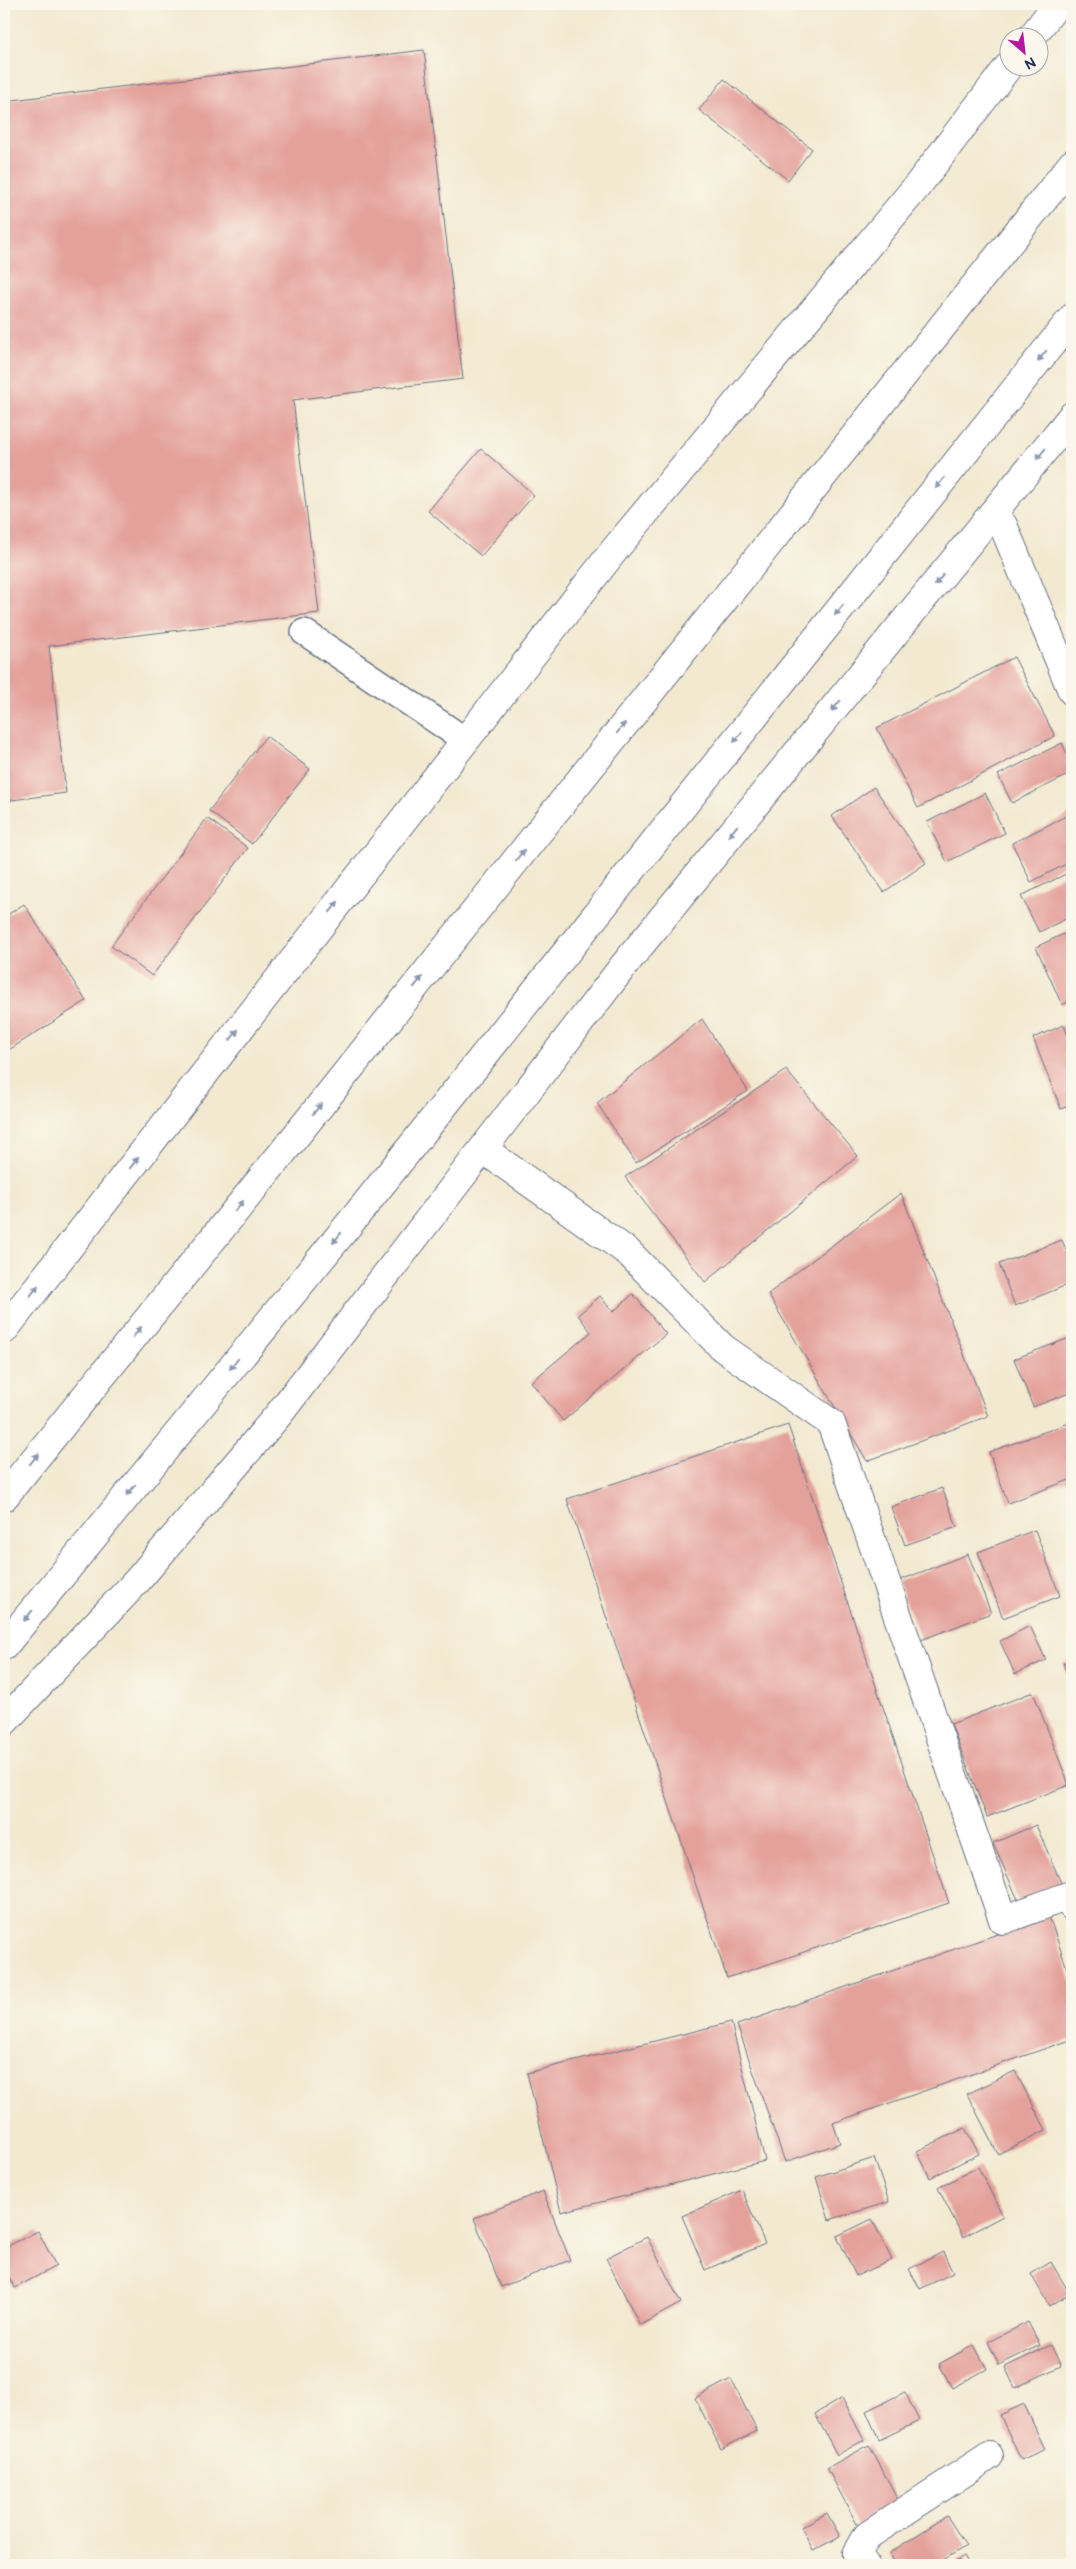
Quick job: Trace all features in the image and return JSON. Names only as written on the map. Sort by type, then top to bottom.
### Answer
[{"type":"main road","points":[[1039,28],[1057,4]]},
{"type":"main road","points":[[4,1330],[616,548],[918,185],[1000,78]]},
{"type":"main road","points":[[4,1496],[286,1147],[1072,164]]},
{"type":"main road","points":[[4,1646],[368,1201],[1072,318]]},
{"type":"main road","points":[[4,1722],[137,1581],[279,1414],[484,1150],[625,964],[1072,416]]},
{"type":"main road","points":[[992,514],[1003,525],[1072,691]]},
{"type":"main road","points":[[484,1150],[628,1252],[723,1348],[831,1423],[1003,1920],[1068,1896],[1072,1906]]},
{"type":"main road","points":[[865,2565],[857,2554],[867,2536],[989,2456]]},
{"type":"lane","points":[[304,632],[465,740]]},
{"type":"building","points":[[424,50],[463,379],[293,400],[319,613],[49,646],[66,793],[4,801],[4,101]]},
{"type":"building","points":[[724,79],[812,149],[788,180],[699,110]]},
{"type":"building","points":[[481,449],[534,495],[481,556],[428,511]]},
{"type":"building","points":[[1014,657],[1055,736],[918,808],[877,728]]},
{"type":"building","points":[[266,736],[310,769],[252,844],[209,811]]},
{"type":"building","points":[[1062,743],[1072,764],[1072,773],[1012,803],[998,775]]},
{"type":"building","points":[[874,787],[926,863],[884,892],[832,816]]},
{"type":"building","points":[[985,793],[1005,833],[947,862],[927,822]]},
{"type":"building","points":[[1072,813],[1072,861],[1031,882],[1012,843]]},
{"type":"building","points":[[207,818],[248,848],[152,976],[111,946]]},
{"type":"building","points":[[1072,871],[1072,916],[1039,932],[1021,896]]},
{"type":"building","points":[[24,904],[86,1001],[4,1053],[4,917]]},
{"type":"building","points":[[1072,930],[1072,1000],[1062,1005],[1036,947]]},
{"type":"building","points":[[702,1019],[748,1091],[636,1163],[597,1103]]},
{"type":"building","points":[[1064,1025],[1072,1046],[1072,1104],[1061,1109],[1033,1038]]},
{"type":"building","points":[[786,1070],[858,1156],[705,1282],[625,1177]]},
{"type":"building","points":[[901,1193],[988,1416],[867,1461],[768,1294]]},
{"type":"building","points":[[1062,1240],[1072,1265],[1072,1283],[1015,1306],[999,1264]]},
{"type":"building","points":[[633,1294],[666,1334],[563,1421],[531,1382],[591,1332],[578,1315],[600,1296],[613,1312]]},
{"type":"building","points":[[1072,1337],[1072,1392],[1033,1407],[1014,1359]]},
{"type":"building","points":[[1072,1422],[1072,1479],[1008,1503],[989,1452]]},
{"type":"building","points":[[788,1425],[949,1903],[727,1978],[567,1499]]},
{"type":"building","points":[[942,1488],[957,1527],[905,1545],[891,1507]]},
{"type":"building","points":[[1035,1530],[1060,1596],[1003,1618],[978,1552]]},
{"type":"building","points":[[968,1554],[991,1613],[921,1640],[898,1581]]},
{"type":"building","points":[[1030,1626],[1046,1660],[1015,1674],[1000,1641]]},
{"type":"building","points":[[1072,1660],[1072,1688],[1063,1663]]},
{"type":"building","points":[[1033,1692],[1069,1785],[987,1817],[951,1724]]},
{"type":"building","points":[[1036,1825],[1065,1892],[1023,1911],[993,1843]]},
{"type":"building","points":[[1049,1916],[1072,1983],[1072,2039],[833,2123],[840,2143],[785,2162],[737,2025]]},
{"type":"building","points":[[731,2022],[765,2161],[561,2212],[527,2073]]},
{"type":"building","points":[[1015,2071],[1046,2130],[998,2154],[967,2094]]},
{"type":"building","points":[[965,2128],[979,2154],[930,2178],[917,2151]]},
{"type":"building","points":[[874,2158],[889,2202],[829,2220],[816,2177]]},
{"type":"building","points":[[978,2167],[1003,2216],[963,2237],[938,2188]]},
{"type":"building","points":[[742,2190],[765,2244],[705,2270],[682,2216]]},
{"type":"building","points":[[543,2191],[570,2260],[501,2287],[474,2218]]},
{"type":"building","points":[[872,2219],[892,2260],[856,2276],[837,2236]]},
{"type":"building","points":[[38,2231],[56,2266],[15,2288],[4,2267],[4,2248]]},
{"type":"building","points":[[647,2237],[681,2303],[640,2325],[606,2258]]},
{"type":"building","points":[[943,2252],[953,2273],[920,2289],[909,2269]]},
{"type":"building","points":[[1051,2262],[1070,2294],[1049,2306],[1031,2274]]},
{"type":"building","points":[[1028,2322],[1040,2345],[999,2365],[988,2342]]},
{"type":"building","points":[[974,2345],[987,2369],[952,2388],[939,2364]]},
{"type":"building","points":[[1051,2345],[1061,2366],[1015,2388],[1005,2367]]},
{"type":"building","points":[[731,2379],[757,2431],[721,2449],[695,2398]]},
{"type":"building","points":[[905,2392],[919,2421],[879,2440],[866,2411]]},
{"type":"building","points":[[842,2398],[864,2440],[837,2455],[815,2414]]},
{"type":"building","points":[[1024,2404],[1045,2449],[1021,2460],[1000,2415]]},
{"type":"building","points":[[869,2445],[901,2505],[859,2528],[827,2468]]},
{"type":"building","points":[[827,2513],[840,2537],[813,2551],[801,2527]]},
{"type":"building","points":[[947,2516],[966,2546],[935,2565],[897,2565],[889,2553]]},
{"type":"building","points":[[964,2557],[969,2565],[950,2565]]}]
